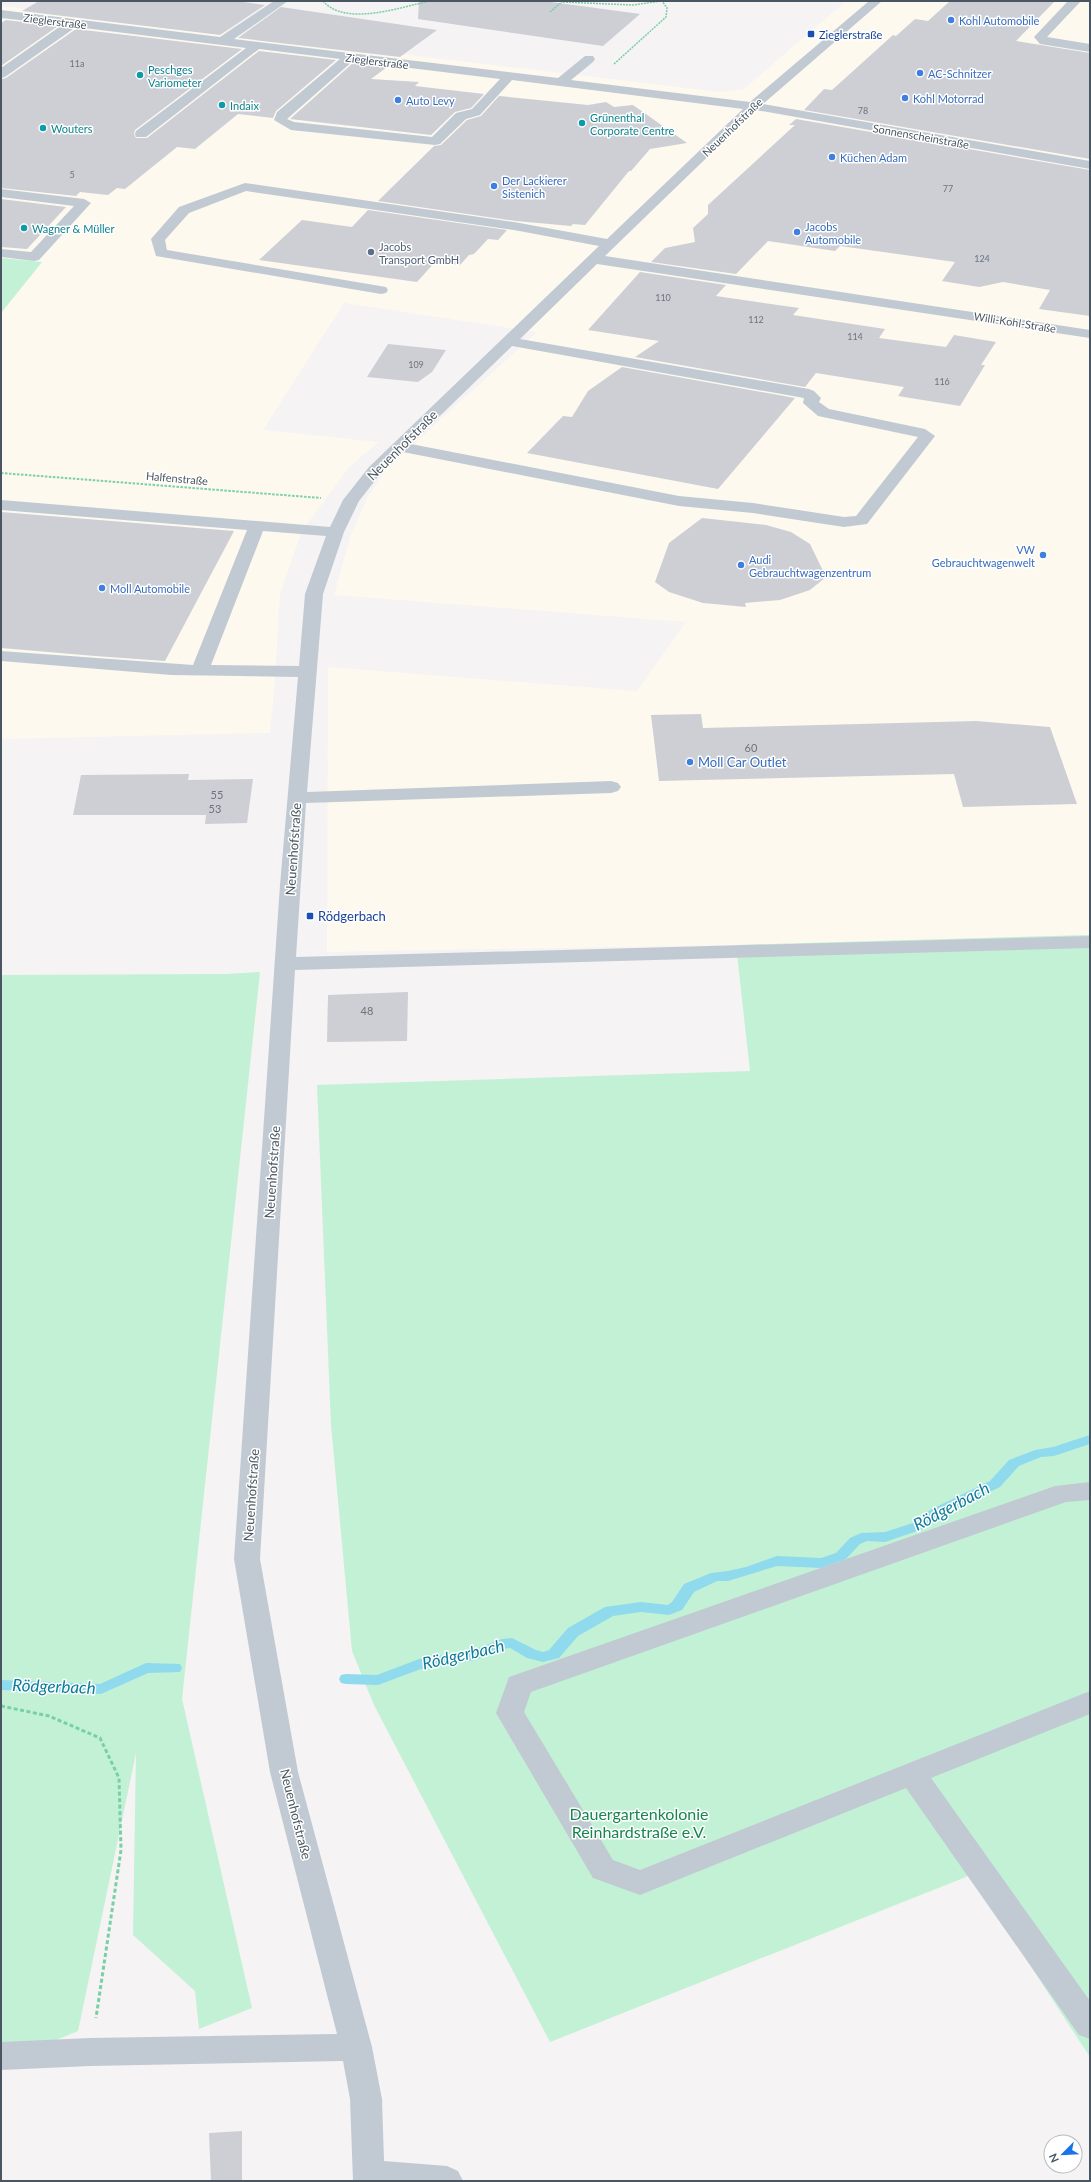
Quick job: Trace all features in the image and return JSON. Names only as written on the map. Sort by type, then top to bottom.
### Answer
[{"type":"street","points":[[221,42],[282,1]]},
{"type":"street","name":"Neuenhofstraße","points":[[369,2178],[366,2099],[356,2047],[284,1772],[247,1559],[297,798],[306,672],[314,594],[336,532],[351,500],[374,470],[753,106],[876,1]]},
{"type":"street","points":[[1075,1],[1040,37],[1044,41],[1090,48]]},
{"type":"street","points":[[36,18],[48,9]]},
{"type":"street","name":"Zieglerstraße","points":[[1,14],[350,58],[753,106]]},
{"type":"street","points":[[1,74],[73,23]]},
{"type":"street","points":[[141,134],[256,46]]},
{"type":"street","points":[[350,58],[282,115],[280,120],[292,126],[435,141],[461,116],[476,112],[508,77]]},
{"type":"street","points":[[560,83],[589,59]]},
{"type":"street","name":"Sonnenscheinstraße","points":[[753,106],[1090,165]]},
{"type":"street","points":[[381,290],[161,253],[158,239],[184,210],[245,187],[514,226],[609,244]]},
{"type":"street","points":[[1,192],[84,203],[34,256],[1,254]]},
{"type":"street","points":[[594,259],[939,311],[955,301],[1090,321]]},
{"type":"street","name":"Willi-Kohl-Straße","points":[[939,311],[1090,334]]},
{"type":"street","points":[[399,446],[679,501],[753,508],[844,522],[861,520],[927,436],[919,432],[824,413],[811,403],[813,398],[809,394],[508,341]]},
{"type":"street","points":[[1,505],[336,532]]},
{"type":"street","points":[[200,670],[257,526]]},
{"type":"street","points":[[1,656],[170,670],[306,672]]},
{"type":"street","points":[[297,798],[611,787]]},
{"type":"street","points":[[286,964],[1090,942]]},
{"type":"street","points":[[1090,1492],[1064,1493],[519,1685],[510,1713],[603,1869],[640,1883],[1090,1702]]},
{"type":"street","points":[[912,1774],[1090,2026]]},
{"type":"street","points":[[1,2056],[90,2052],[356,2047]]},
{"type":"street","points":[[369,2178],[447,2181]]},
{"type":"path","points":[[322,1],[328,8],[334,11],[368,14],[430,1]]},
{"type":"path","points":[[550,12],[563,1],[633,6],[662,1],[667,5],[669,11],[666,18],[588,86]]},
{"type":"path","name":"Halfenstraße","points":[[1,473],[351,500]]},
{"type":"path","points":[[1,1706],[49,1716],[100,1738],[119,1778],[121,1850],[90,2052]]},
{"type":"shaded area","points":[[846,1],[1090,1],[1090,935],[736,945],[327,952],[328,667],[637,691],[686,622],[334,595],[351,534],[369,495],[386,470],[537,332],[344,303],[263,430],[379,442],[350,466],[302,531],[280,593],[275,680],[270,733],[1,739],[1,313],[42,262],[1,258],[1,6],[720,92],[744,89]]},
{"type":"green space","points":[[1,258],[42,262],[1,313]]},
{"type":"green space","name":"Dauergartenkolonie Reinhardstraße e.V.","points":[[1090,935],[1090,2057],[971,1875],[550,2042],[374,1705],[352,1651],[331,1425],[317,1085],[750,1071],[736,945]]},
{"type":"green space","points":[[260,972],[182,1699],[252,2008],[199,2029],[195,1991],[133,1935],[136,1753],[78,2031],[1,2063],[1,975],[227,974]]},
{"type":"building","points":[[39,1],[236,1],[265,5],[220,35],[22,11]]},
{"type":"building","points":[[419,1],[544,1],[640,14],[603,46],[418,19]]},
{"type":"building","points":[[950,1],[1055,1],[1016,41],[1090,53],[1090,159],[804,110],[824,89],[832,90],[893,35],[896,36],[915,19],[928,21]]},
{"type":"building","points":[[281,7],[437,30],[400,57],[238,38]]},
{"type":"building","points":[[6,20],[58,26],[1,66],[1,23]]},
{"type":"building","points":[[76,29],[242,49],[135,130],[134,134],[136,138],[147,138],[259,51],[336,60],[276,111],[273,118],[238,114],[195,149],[177,147],[125,189],[117,188],[108,195],[80,192],[76,196],[1,188],[1,79],[6,78]]},
{"type":"building","name":"Auto Levy","points":[[353,63],[387,67],[371,79],[419,82],[415,86],[484,94],[471,108],[455,112],[431,135],[290,119]]},
{"type":"building","points":[[499,96],[588,105],[606,102],[614,107],[633,105],[687,143],[650,149],[631,171],[629,171],[585,225],[573,224],[571,226],[516,221],[378,201],[434,146],[441,145],[467,120],[481,116]]},
{"type":"building","points":[[796,119],[1090,170],[1090,316],[1039,309],[1050,290],[1003,282],[979,287],[942,281],[955,262],[840,246],[835,251],[768,241],[736,274],[651,262],[665,248],[695,242],[693,228],[708,214],[708,205],[795,125],[789,125]]},
{"type":"building","name":"Wagner & Müller","points":[[1,199],[66,207],[27,249],[1,247]]},
{"type":"building","name":"Jacobs Transport GmbH","points":[[368,210],[507,230],[498,240],[488,239],[474,254],[469,255],[460,265],[435,262],[417,282],[259,260],[302,220],[352,227]]},
{"type":"building","points":[[640,272],[726,285],[716,296],[799,308],[793,315],[885,329],[879,338],[946,347],[954,335],[996,342],[981,365],[985,365],[960,406],[898,396],[904,387],[816,373],[805,387],[635,357],[659,341],[588,330]]},
{"type":"building","points":[[388,344],[446,350],[432,372],[418,382],[367,377]]},
{"type":"building","points":[[622,367],[795,398],[718,489],[527,453],[563,416],[572,417],[588,391]]},
{"type":"building","name":"Moll Automobile","points":[[1,512],[234,531],[165,661],[95,656],[1,648]]},
{"type":"building","name":"Audi Gebrauchtwagenzentrum","points":[[702,518],[766,525],[791,532],[810,544],[826,577],[810,590],[780,600],[745,603],[746,607],[703,603],[669,592],[655,582],[669,543]]},
{"type":"building","points":[[701,714],[703,728],[976,721],[1050,727],[1077,804],[963,807],[954,774],[659,781],[651,715]]},
{"type":"building","points":[[189,774],[188,780],[253,779],[247,823],[205,824],[206,815],[73,815],[81,775]]},
{"type":"building","points":[[408,992],[407,1041],[327,1042],[328,995]]},
{"type":"building","points":[[242,2131],[242,2181],[211,2181],[209,2133]]},
{"type":"waterway","name":"Rödgerbach","points":[[346,1679],[378,1680],[419,1664],[475,1655],[502,1644],[512,1643],[532,1654],[543,1657],[554,1654],[573,1632],[610,1611],[641,1607],[669,1610],[677,1606],[689,1588],[716,1576],[728,1576],[777,1561],[821,1563],[841,1556],[855,1541],[866,1536],[885,1537],[921,1525],[935,1513],[995,1484],[1014,1463],[1039,1453],[1054,1451],[1090,1439]]},
{"type":"waterway","name":"Rödgerbach","points":[[1,1685],[101,1689],[146,1668],[175,1668]]},
{"type":"place","name":"Kohl Automobile","points":[[951,20]]},
{"type":"place","name":"Zieglerstraße","points":[[811,34]]},
{"type":"place","name":"AC-Schnitzer","points":[[920,73]]},
{"type":"place","name":"Peschges Variometer","points":[[140,75]]},
{"type":"place","name":"Kohl Motorrad","points":[[905,98]]},
{"type":"place","name":"Auto Levy","points":[[398,100]]},
{"type":"place","name":"Indaix","points":[[222,105]]},
{"type":"place","name":"Grünenthal Corporate Centre","points":[[582,123]]},
{"type":"place","name":"Wouters","points":[[43,128]]},
{"type":"place","name":"Küchen Adam","points":[[832,157]]},
{"type":"place","name":"Der Lackierer Sistenich","points":[[494,186]]},
{"type":"place","name":"Wagner & Müller","points":[[24,228]]},
{"type":"place","name":"Jacobs Automobile","points":[[797,232]]},
{"type":"place","name":"Jacobs Transport GmbH","points":[[371,252]]},
{"type":"place","name":"VW Gebrauchtwagenwelt","points":[[1043,555]]},
{"type":"place","name":"Audi Gebrauchtwagenzentrum","points":[[741,565]]},
{"type":"place","name":"Moll Automobile","points":[[102,588]]},
{"type":"place","name":"Moll Car Outlet","points":[[690,762]]},
{"type":"place","name":"Rödgerbach","points":[[310,916]]}]
